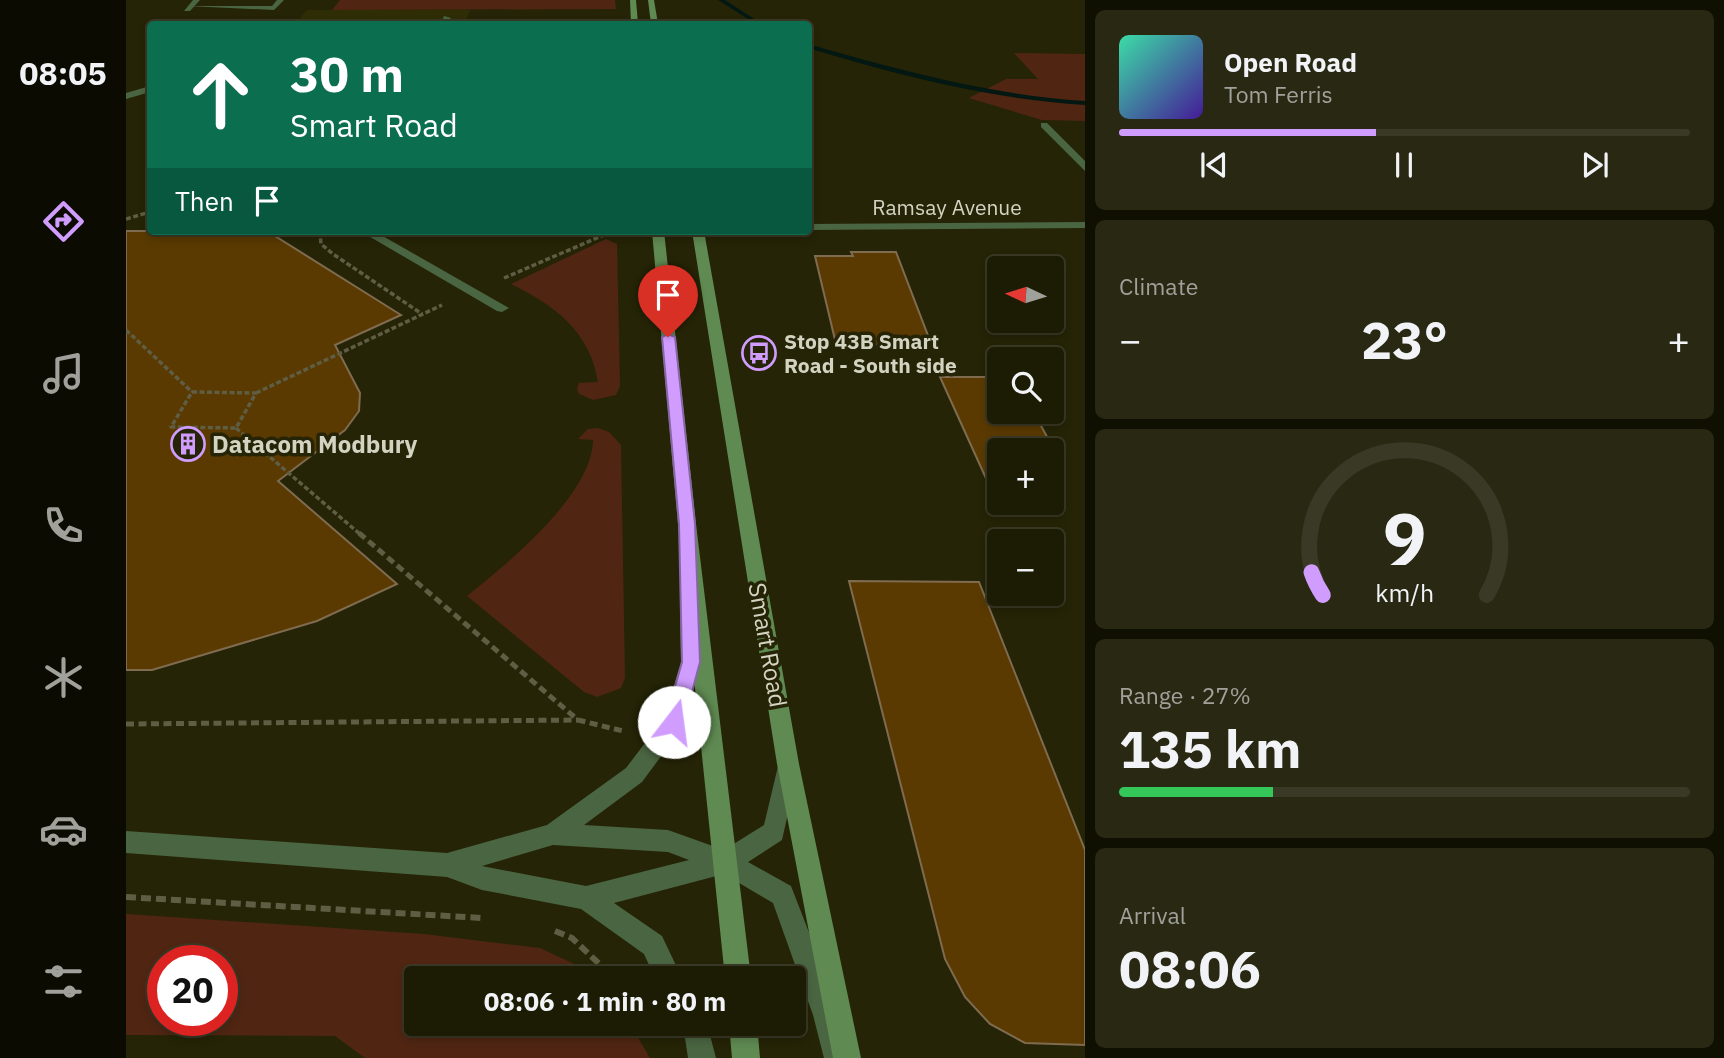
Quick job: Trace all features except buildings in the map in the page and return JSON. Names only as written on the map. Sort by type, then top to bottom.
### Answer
[{"type":"main road","points":[[633,0],[635,21]]},
{"type":"main road","points":[[651,0],[654,21]]},
{"type":"main road","points":[[659,235],[687,524],[737,966]]},
{"type":"main road","name":"Smart Road","points":[[699,235],[788,764],[847,1058]]},
{"type":"main road","points":[[744,1036],[746,1058]]},
{"type":"street","points":[[197,0],[188,7],[274,8],[281,0]]},
{"type":"street","points":[[126,96],[147,90]]},
{"type":"street","points":[[1044,125],[1085,169]]},
{"type":"street","name":"Ramsay Avenue","points":[[812,228],[1085,225]]},
{"type":"street","points":[[373,235],[502,308]]},
{"type":"street","points":[[447,865],[553,834],[634,775],[674,722],[691,662],[687,524]]},
{"type":"street","points":[[586,898],[726,862],[775,832],[788,764]]},
{"type":"street","points":[[553,834],[668,841],[726,862],[782,895],[827,1015],[838,1058]]},
{"type":"street","points":[[126,842],[447,865],[482,878],[586,898],[653,945],[663,966]]},
{"type":"street","points":[[698,1036],[702,1058]]},
{"type":"path","points":[[126,219],[147,213]]},
{"type":"path","points":[[320,235],[321,244],[333,254],[422,315]]},
{"type":"path","points":[[126,330],[192,392],[256,393],[473,291],[604,235]]},
{"type":"path","points":[[192,392],[171,427],[236,428],[578,720]]},
{"type":"path","points":[[236,428],[256,393]]},
{"type":"path","points":[[126,724],[578,720],[625,731]]},
{"type":"path","points":[[126,897],[494,919]]},
{"type":"path","points":[[547,929],[572,938],[601,966]]},
{"type":"shaded area","points":[[340,0],[615,0],[616,9],[332,10]]},
{"type":"shaded area","points":[[307,10],[470,10],[466,21],[298,21]]},
{"type":"shaded area","points":[[1014,53],[1085,54],[1085,121],[1042,120],[969,98],[1006,79],[1038,79]]},
{"type":"shaded area","points":[[606,239],[617,244],[620,386],[616,395],[593,400],[579,394],[577,389],[579,383],[598,382],[594,364],[578,334],[542,301],[511,284]]},
{"type":"shaded area","points":[[598,428],[609,432],[621,445],[625,678],[621,688],[597,697],[584,692],[467,596],[525,547],[564,505],[579,483],[589,461],[593,440],[578,439],[588,429]]},
{"type":"shaded area","points":[[126,914],[424,934],[540,948],[579,966],[404,966],[404,1036],[637,1036],[650,1058],[365,1058],[335,1036],[238,1036],[238,945],[147,945],[147,1035],[126,1035]]},
{"type":"waterway","points":[[721,0],[754,21]]},
{"type":"waterway","points":[[812,47],[911,76],[979,91],[1085,103]]},
{"type":"place","name":"Stop 43B Smart Road - South side","points":[[759,353]]},
{"type":"place","name":"Datacom Modbury","points":[[188,444]]},
{"type":"route","points":[[668,337],[687,524],[691,662],[674,722]]}]
